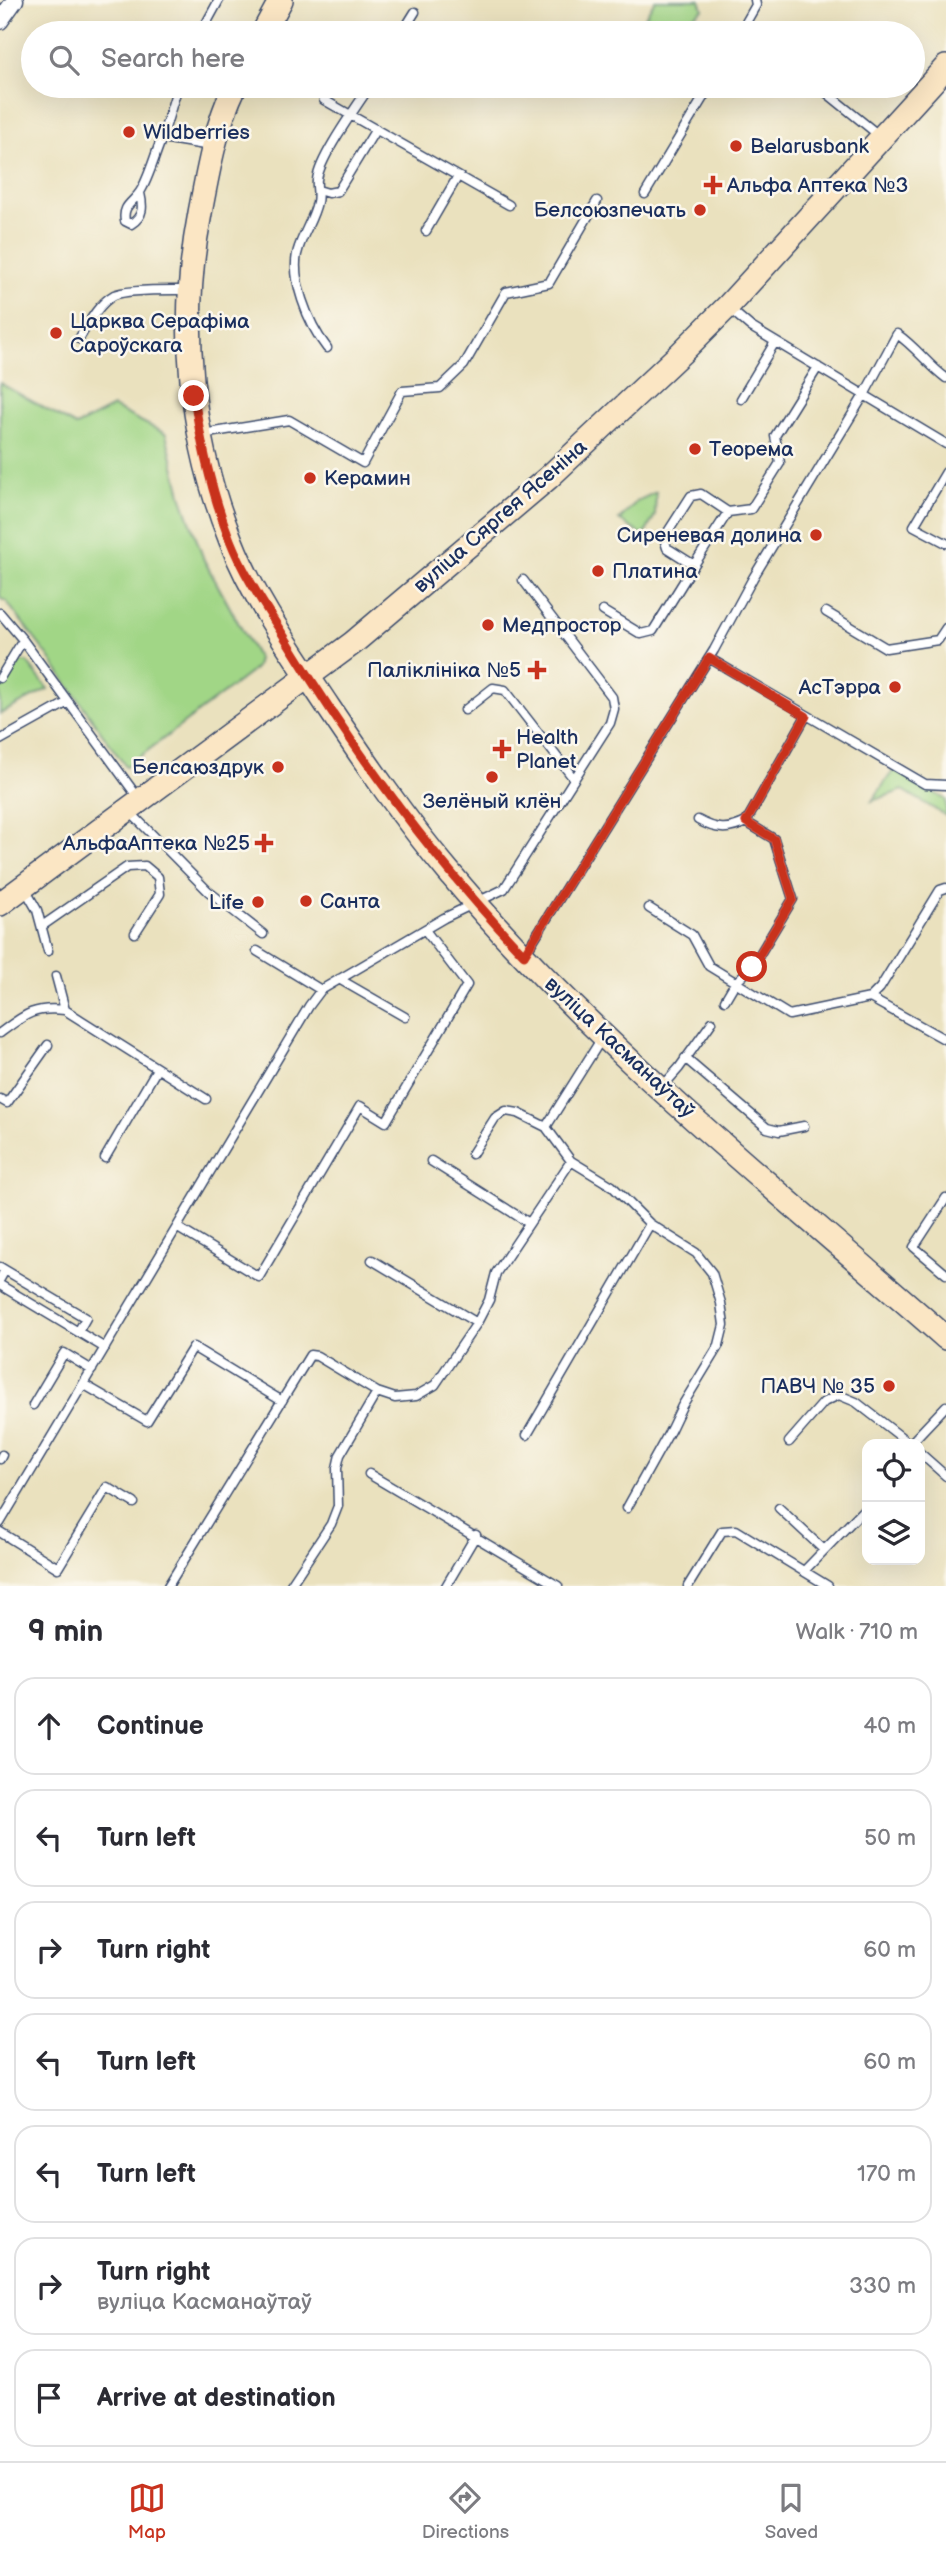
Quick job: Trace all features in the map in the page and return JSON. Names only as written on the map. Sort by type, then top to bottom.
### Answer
[{"type":"street","points":[[0,21],[15,0]]},
{"type":"street","points":[[270,21],[281,0]]},
{"type":"street","name":"вуліца Сяргея Ясеніна","points":[[925,90],[946,67]]},
{"type":"street","name":"вуліца Касманаўтаў","points":[[231,98],[215,147],[194,241],[190,290],[190,366],[199,435],[216,498],[231,542],[256,592],[309,677],[403,812],[474,902],[604,1035],[661,1088],[946,1338]]},
{"type":"street","name":"вуліца Сяргея Ясеніна","points":[[0,904],[354,643],[548,478],[727,307],[918,98]]},
{"type":"lane","points":[[208,21],[219,0]]},
{"type":"lane","points":[[747,21],[756,5],[755,0]]},
{"type":"lane","points":[[409,21],[415,12]]},
{"type":"lane","points":[[140,192],[162,138],[174,98]]},
{"type":"lane","points":[[327,348],[315,332],[307,313],[296,267],[297,250],[317,203],[317,180],[321,169],[363,98]]},
{"type":"lane","points":[[645,194],[703,98]]},
{"type":"lane","points":[[833,98],[881,138]]},
{"type":"lane","points":[[324,100],[509,205]]},
{"type":"lane","points":[[318,190],[328,193],[338,191],[376,129]]},
{"type":"lane","points":[[162,138],[215,147]]},
{"type":"lane","points":[[426,231],[458,176]]},
{"type":"lane","points":[[199,435],[289,420],[363,463],[402,390],[440,388],[464,365],[506,292],[549,283],[597,201]]},
{"type":"lane","points":[[79,339],[96,312],[113,296],[158,290],[190,290]]},
{"type":"lane","points":[[727,307],[751,327],[946,444]]},
{"type":"lane","points":[[524,955],[709,658],[897,334],[913,345],[935,370],[946,378]]},
{"type":"lane","points":[[741,399],[775,342]]},
{"type":"lane","points":[[694,565],[667,548],[664,538],[691,496],[701,494],[728,512],[751,509],[780,463],[775,436],[818,367]]},
{"type":"lane","points":[[946,472],[914,526],[946,543]]},
{"type":"lane","points":[[603,611],[641,634],[653,631],[728,512]]},
{"type":"lane","points":[[0,1523],[321,990],[474,902],[504,888],[610,723],[614,709],[612,697],[523,580]]},
{"type":"lane","points":[[826,612],[886,648],[938,640],[946,628]]},
{"type":"lane","points":[[0,613],[68,702],[134,805],[208,891],[263,934]]},
{"type":"lane","points":[[0,678],[23,640]]},
{"type":"lane","points":[[709,658],[925,784],[946,785]]},
{"type":"lane","points":[[465,710],[493,688],[505,690],[574,779]]},
{"type":"lane","points":[[0,740],[68,702]]},
{"type":"lane","points":[[698,820],[713,828],[731,829],[746,822],[806,716]]},
{"type":"lane","points":[[725,1000],[735,983],[752,967],[793,899],[774,839],[746,822]]},
{"type":"lane","points":[[42,926],[127,867],[145,866],[158,877],[160,894],[135,933]]},
{"type":"lane","points":[[24,887],[37,910],[48,951]]},
{"type":"lane","points":[[649,908],[692,935],[709,966],[789,1015],[870,998],[880,988],[940,890],[946,888]]},
{"type":"lane","points":[[178,1228],[258,1277],[360,1106],[386,1122],[467,985],[425,930]]},
{"type":"lane","points":[[257,951],[321,990]]},
{"type":"lane","points":[[56,976],[65,1010]]},
{"type":"lane","points":[[339,979],[405,1017]]},
{"type":"lane","points":[[870,998],[946,1040]]},
{"type":"lane","points":[[0,1033],[27,1013],[48,1008],[65,1010],[206,1099]]},
{"type":"lane","points":[[661,1088],[712,1022]]},
{"type":"lane","points":[[546,1127],[604,1035]]},
{"type":"lane","points":[[0,1099],[7,1103],[48,1045]]},
{"type":"lane","points":[[685,1058],[767,1128],[779,1130],[804,1126]]},
{"type":"lane","points":[[105,1158],[157,1069]]},
{"type":"lane","points":[[472,1154],[495,1118],[506,1111],[517,1113],[546,1127],[571,1161],[612,1186],[650,1224],[696,1253],[712,1273],[722,1303],[724,1325],[719,1345],[682,1406],[627,1508]]},
{"type":"lane","points":[[431,1161],[529,1223]]},
{"type":"lane","points":[[168,1586],[310,1355],[317,1356],[377,1392],[395,1398],[416,1396],[435,1385],[477,1323],[489,1300],[496,1273],[571,1161]]},
{"type":"lane","points":[[946,1198],[914,1247],[946,1274]]},
{"type":"lane","points":[[527,1435],[650,1224]]},
{"type":"lane","points":[[372,1260],[477,1323]]},
{"type":"lane","points":[[0,1279],[3,1269],[86,1318],[78,1332]]},
{"type":"lane","points":[[0,1285],[105,1348]]},
{"type":"lane","points":[[83,1384],[147,1421],[193,1347],[282,1401]]},
{"type":"lane","points":[[33,1405],[64,1353],[92,1370]]},
{"type":"lane","points":[[290,1586],[331,1524],[338,1506],[337,1468],[340,1455],[377,1392]]},
{"type":"lane","points":[[789,1442],[824,1402],[839,1395],[856,1402],[904,1439]]},
{"type":"lane","points":[[915,1439],[946,1406]]},
{"type":"lane","points":[[925,1457],[946,1476]]},
{"type":"lane","points":[[369,1474],[558,1586]]},
{"type":"lane","points":[[0,1532],[58,1568],[107,1487],[134,1503]]},
{"type":"lane","points":[[779,1507],[824,1550]]},
{"type":"lane","points":[[804,1572],[862,1511]]},
{"type":"lane","points":[[688,1586],[722,1531],[736,1530],[828,1586]]},
{"type":"lane","points":[[446,1586],[476,1535]]},
{"type":"green space","points":[[655,0],[700,0],[703,9],[687,21],[643,21]]},
{"type":"green space","points":[[0,383],[76,426],[113,407],[166,434],[182,498],[204,560],[258,659],[256,667],[250,673],[126,767],[48,656],[6,601],[0,598]]},
{"type":"green space","points":[[656,492],[655,515],[644,536],[619,520],[637,501]]},
{"type":"green space","points":[[19,662],[27,662],[48,689],[0,714],[0,690]]},
{"type":"green space","points":[[895,768],[946,800],[946,816],[903,790],[872,801]]},
{"type":"place","name":"Wildberries","points":[[129,132]]},
{"type":"place","name":"Belarusbank","points":[[736,146]]},
{"type":"place","name":"Альфа Аптека №3","points":[[713,185]]},
{"type":"place","name":"Белсоюзпечать","points":[[700,210]]},
{"type":"place","name":"Царква Серафіма Сароўскага","points":[[56,333]]},
{"type":"place","name":"Теорема","points":[[695,449]]},
{"type":"place","name":"Керамин","points":[[310,478]]},
{"type":"place","name":"Сиреневая долина","points":[[816,535]]},
{"type":"place","name":"Платина","points":[[598,571]]},
{"type":"place","name":"Медпростор","points":[[488,625]]},
{"type":"place","name":"Паліклініка №5","points":[[537,670]]},
{"type":"place","name":"АсТэрра","points":[[895,687]]},
{"type":"place","name":"Health Planet","points":[[502,749]]},
{"type":"place","name":"Белсаюздрук","points":[[278,767]]},
{"type":"place","name":"Зелёный клён","points":[[492,777]]},
{"type":"place","name":"АльфаАптека №25","points":[[264,843]]},
{"type":"place","name":"Санта","points":[[306,901]]},
{"type":"place","name":"Life","points":[[258,902]]},
{"type":"place","name":"ПАВЧ № 35","points":[[889,1386]]},
{"type":"route","points":[[194,396],[199,435],[216,498],[231,542],[256,592],[341,726],[399,806],[446,869],[524,955],[709,658],[806,716],[746,822],[774,839],[793,899],[752,967]]}]
